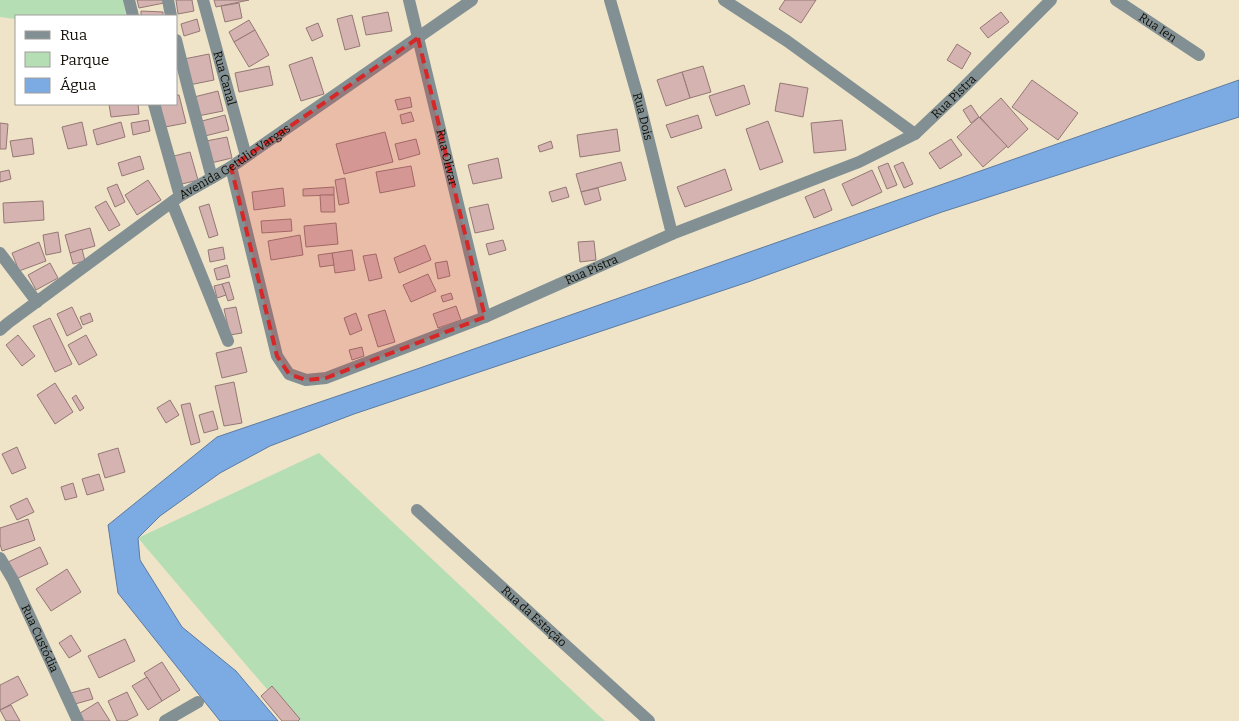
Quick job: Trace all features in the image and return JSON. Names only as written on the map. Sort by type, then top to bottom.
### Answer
[{"type":"street","points":[[129,0],[133,15]]},
{"type":"street","points":[[168,0],[171,15]]},
{"type":"street","name":"Rua Canal","points":[[202,0],[246,156]]},
{"type":"street","name":"Rua Olivar","points":[[409,0],[484,317]]},
{"type":"street","name":"Avenida Getúlio Vargas","points":[[0,330],[176,200],[231,167],[472,0]]},
{"type":"street","name":"Rua Dois","points":[[610,0],[639,101],[672,234]]},
{"type":"street","points":[[724,0],[787,40],[915,134]]},
{"type":"street","name":"Rua Pistra","points":[[231,167],[277,356],[289,374],[306,380],[326,378],[484,317],[672,234],[860,162],[915,134],[1051,0]]},
{"type":"street","name":"Rua Ien","points":[[1116,0],[1198,55]]},
{"type":"street","points":[[178,48],[212,178]]},
{"type":"street","points":[[154,105],[176,200],[228,341]]},
{"type":"street","points":[[0,253],[37,302]]},
{"type":"street","name":"Rua da Estação","points":[[417,510],[649,721]]},
{"type":"street","name":"Rua Custódia","points":[[0,558],[13,580],[78,721]]},
{"type":"street","points":[[165,721],[198,702]]},
{"type":"highlighted area","points":[[418,38],[485,317],[326,378],[306,380],[289,374],[277,356],[231,167]]},
{"type":"green space","points":[[0,0],[123,0],[126,15],[15,15],[15,19],[0,17]]},
{"type":"green space","points":[[319,453],[605,721],[294,721],[138,538]]},
{"type":"water","points":[[1239,80],[1239,117],[942,212],[748,282],[354,414],[270,446],[220,473],[160,516],[138,538],[140,560],[182,627],[236,671],[278,721],[220,721],[118,593],[108,525],[217,437],[417,369]]},
{"type":"building","points":[[137,0],[163,0],[164,3],[139,8]]},
{"type":"building","points":[[176,0],[192,0],[194,11],[178,14]]},
{"type":"building","points":[[214,0],[249,0],[216,7]]},
{"type":"building","points":[[785,0],[816,0],[801,23],[779,9]]},
{"type":"building","points":[[239,3],[242,18],[225,22],[221,6]]},
{"type":"building","points":[[141,11],[163,12],[163,15],[141,15]]},
{"type":"building","points":[[388,12],[392,31],[366,35],[362,17]]},
{"type":"building","points":[[1001,12],[1009,22],[988,38],[980,28]]},
{"type":"building","points":[[352,15],[360,46],[345,50],[337,19]]},
{"type":"building","points":[[197,19],[200,31],[184,36],[181,24]]},
{"type":"building","points":[[249,20],[255,30],[234,42],[229,32]]},
{"type":"building","points":[[318,23],[323,36],[312,41],[306,28]]},
{"type":"building","points":[[255,30],[269,55],[249,67],[234,42]]},
{"type":"building","points":[[957,44],[971,53],[962,69],[947,60]]},
{"type":"building","points":[[209,54],[214,80],[189,85],[184,59]]},
{"type":"building","points":[[312,57],[324,94],[301,101],[289,65]]},
{"type":"building","points":[[269,66],[273,85],[239,92],[235,73]]},
{"type":"building","points":[[703,66],[711,92],[690,98],[682,72]]},
{"type":"building","points":[[682,72],[690,98],[666,106],[657,80]]},
{"type":"building","points":[[1032,80],[1078,113],[1058,140],[1012,107]]},
{"type":"building","points":[[780,83],[808,88],[803,117],[775,111]]},
{"type":"building","points":[[744,85],[750,104],[716,116],[709,96]]},
{"type":"building","points":[[218,91],[223,111],[198,116],[194,97]]},
{"type":"building","points":[[179,95],[186,123],[165,127],[160,105],[178,105]]},
{"type":"building","points":[[410,97],[412,107],[398,110],[395,100]]},
{"type":"building","points":[[1001,98],[1028,129],[1008,148],[980,117]]},
{"type":"building","points":[[109,105],[138,105],[139,114],[111,117]]},
{"type":"building","points":[[971,105],[979,117],[971,123],[963,110]]},
{"type":"building","points":[[411,112],[414,121],[402,124],[400,115]]},
{"type":"building","points":[[225,115],[229,130],[205,136],[202,121]]},
{"type":"building","points":[[698,115],[702,128],[671,138],[666,125]]},
{"type":"building","points":[[979,117],[1007,146],[983,167],[957,137]]},
{"type":"building","points":[[148,120],[150,131],[133,135],[131,123]]},
{"type":"building","points":[[842,120],[846,150],[814,153],[811,123]]},
{"type":"building","points":[[768,121],[783,162],[760,170],[746,129]]},
{"type":"building","points":[[82,122],[87,145],[68,149],[62,127]]},
{"type":"building","points":[[121,122],[125,137],[97,145],[93,130]]},
{"type":"building","points":[[0,123],[8,124],[6,149],[0,149]]},
{"type":"building","points":[[617,129],[620,151],[580,157],[577,135]]},
{"type":"building","points":[[385,132],[393,162],[344,174],[336,144]]},
{"type":"building","points":[[227,137],[232,158],[211,163],[206,141]]},
{"type":"building","points":[[32,138],[34,154],[13,157],[10,141]]},
{"type":"building","points":[[416,139],[420,154],[399,160],[395,144]]},
{"type":"building","points":[[951,139],[962,155],[940,169],[929,153]]},
{"type":"building","points":[[551,141],[553,148],[540,152],[538,146]]},
{"type":"building","points":[[190,152],[198,180],[182,184],[174,156]]},
{"type":"building","points":[[140,156],[144,169],[122,176],[118,163]]},
{"type":"building","points":[[498,158],[502,178],[473,184],[468,165]]},
{"type":"building","points":[[621,162],[626,180],[581,192],[576,174]]},
{"type":"building","points":[[903,162],[913,184],[904,188],[894,166]]},
{"type":"building","points":[[888,163],[897,185],[887,189],[878,167]]},
{"type":"building","points":[[411,166],[415,186],[380,193],[376,172]]},
{"type":"building","points":[[725,169],[732,190],[685,207],[677,187]]},
{"type":"building","points":[[9,170],[11,179],[0,182],[0,172]]},
{"type":"building","points":[[872,170],[882,192],[852,206],[842,184]]},
{"type":"building","points":[[345,178],[349,203],[339,205],[335,180]]},
{"type":"building","points":[[148,180],[161,200],[137,215],[125,195]]},
{"type":"building","points":[[117,184],[125,202],[115,207],[107,188]]},
{"type":"building","points":[[334,187],[334,195],[303,196],[303,189]]},
{"type":"building","points":[[566,187],[569,197],[552,202],[549,192]]},
{"type":"building","points":[[283,188],[285,206],[254,210],[252,192]]},
{"type":"building","points":[[598,188],[601,200],[585,205],[581,192]]},
{"type":"building","points":[[824,189],[832,210],[814,218],[805,197]]},
{"type":"building","points":[[320,195],[334,195],[335,212],[321,212]]},
{"type":"building","points":[[43,201],[44,220],[4,223],[3,203]]},
{"type":"building","points":[[106,201],[120,225],[109,231],[95,207]]},
{"type":"building","points":[[209,204],[218,235],[209,238],[199,207]]},
{"type":"building","points":[[488,204],[494,229],[475,233],[469,208]]},
{"type":"building","points":[[291,219],[292,231],[262,233],[261,221]]},
{"type":"building","points":[[336,223],[338,244],[306,247],[304,226]]},
{"type":"building","points":[[90,228],[95,246],[70,253],[65,235]]},
{"type":"building","points":[[58,232],[61,252],[46,255],[43,235]]},
{"type":"building","points":[[300,235],[303,255],[271,260],[268,241]]},
{"type":"building","points":[[503,240],[506,250],[489,255],[486,244]]},
{"type":"building","points":[[594,241],[596,260],[580,262],[578,242]]},
{"type":"building","points":[[39,242],[46,261],[19,271],[12,253]]},
{"type":"building","points":[[425,245],[431,260],[399,273],[394,258]]},
{"type":"building","points":[[223,247],[225,259],[210,262],[208,250]]},
{"type":"building","points":[[82,249],[85,261],[73,264],[70,253]]},
{"type":"building","points":[[352,250],[355,270],[335,273],[332,253]]},
{"type":"building","points":[[332,253],[334,265],[320,267],[318,255]]},
{"type":"building","points":[[376,254],[382,278],[369,281],[363,256]]},
{"type":"building","points":[[447,261],[450,276],[438,279],[435,263]]},
{"type":"building","points":[[50,263],[58,278],[36,290],[28,275]]},
{"type":"building","points":[[227,265],[230,277],[217,280],[214,269]]},
{"type":"building","points":[[428,274],[436,291],[411,302],[403,285]]},
{"type":"building","points":[[229,282],[234,299],[228,301],[222,284]]},
{"type":"building","points":[[222,284],[226,295],[217,298],[214,286]]},
{"type":"building","points":[[451,293],[453,299],[443,302],[441,296]]},
{"type":"building","points":[[456,306],[461,320],[438,328],[433,314]]},
{"type":"building","points":[[72,307],[82,328],[67,336],[57,314]]},
{"type":"building","points":[[236,307],[242,333],[230,335],[224,309]]},
{"type":"building","points":[[385,310],[395,342],[378,347],[368,315]]},
{"type":"building","points":[[90,313],[93,321],[83,325],[80,317]]},
{"type":"building","points":[[356,313],[362,330],[350,335],[344,318]]},
{"type":"building","points":[[50,318],[72,364],[55,372],[33,326]]},
{"type":"building","points":[[18,335],[35,356],[22,366],[6,345]]},
{"type":"building","points":[[86,335],[97,355],[79,365],[68,345]]},
{"type":"building","points":[[241,347],[247,372],[222,378],[216,353]]},
{"type":"building","points":[[362,347],[364,356],[352,360],[349,350]]},
{"type":"building","points":[[234,382],[242,423],[224,426],[215,386]]},
{"type":"building","points":[[55,383],[73,412],[55,424],[37,395]]},
{"type":"building","points":[[76,395],[84,408],[80,411],[72,398]]},
{"type":"building","points":[[170,400],[179,415],[166,423],[157,408]]},
{"type":"building","points":[[190,403],[200,442],[191,445],[181,405]]},
{"type":"building","points":[[213,411],[218,429],[204,433],[199,415]]},
{"type":"building","points":[[17,447],[26,468],[12,474],[2,454]]},
{"type":"building","points":[[118,448],[125,472],[105,478],[98,454]]},
{"type":"building","points":[[99,474],[104,490],[87,495],[82,479]]},
{"type":"building","points":[[73,483],[77,497],[65,500],[61,487]]},
{"type":"building","points":[[27,498],[34,512],[17,520],[10,506]]},
{"type":"building","points":[[28,519],[35,540],[2,551],[0,528]]},
{"type":"building","points":[[40,547],[48,564],[16,579],[8,562]]},
{"type":"building","points":[[67,569],[81,592],[51,611],[36,589]]},
{"type":"building","points":[[71,635],[81,651],[69,658],[59,643]]},
{"type":"building","points":[[125,639],[135,661],[99,678],[88,656]]},
{"type":"building","points":[[162,662],[180,690],[162,701],[144,673]]},
{"type":"building","points":[[18,676],[28,695],[0,710],[0,685]]},
{"type":"building","points":[[147,677],[162,701],[148,710],[132,686]]},
{"type":"building","points":[[272,686],[300,719],[298,721],[282,721],[261,696]]},
{"type":"building","points":[[89,688],[93,699],[75,704],[71,693]]},
{"type":"building","points":[[127,692],[138,715],[126,721],[117,721],[108,701]]},
{"type":"building","points":[[98,702],[110,721],[81,721],[77,715]]},
{"type":"building","points":[[11,705],[20,721],[6,721],[0,710]]}]
